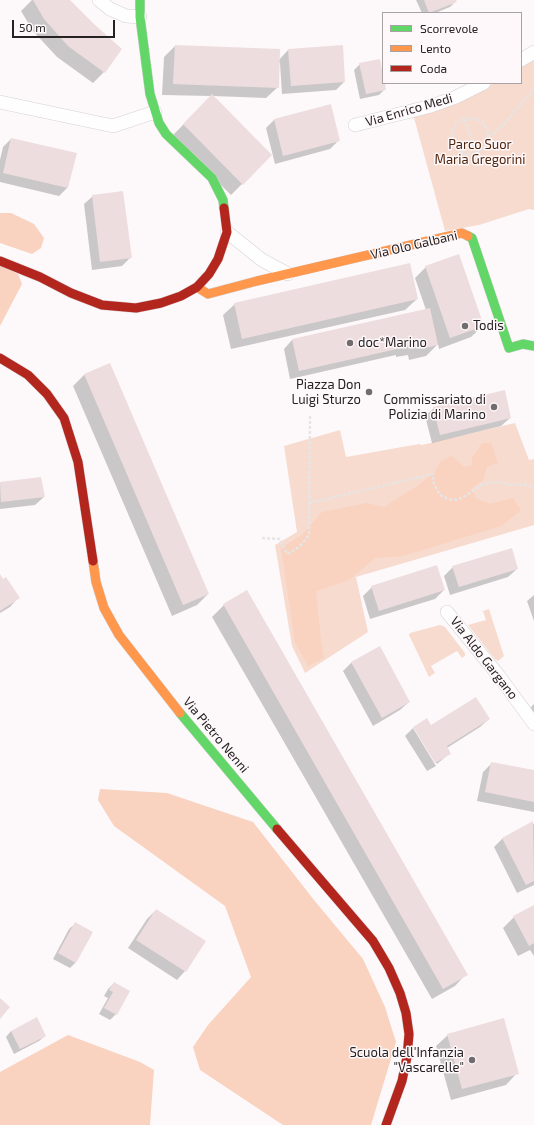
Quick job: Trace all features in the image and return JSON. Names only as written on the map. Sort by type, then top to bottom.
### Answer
[{"type":"street","points":[[99,0],[110,9],[126,16],[140,17]]},
{"type":"street","points":[[0,261],[40,277],[71,294],[102,305],[136,308],[161,303],[181,296],[197,286],[209,274],[218,259],[227,232],[223,200],[212,178],[166,134],[159,123],[150,94],[140,17],[140,0]]},
{"type":"street","points":[[522,59],[534,52]]},
{"type":"street","name":"Via Enrico Medi","points":[[355,125],[431,106],[456,97],[482,84]]},
{"type":"street","points":[[0,102],[113,126],[155,112]]},
{"type":"street","points":[[227,232],[257,256],[288,274]]},
{"type":"street","name":"Via Olo Galbani","points":[[197,286],[208,294],[257,281],[462,234],[472,238],[509,348],[523,344],[534,346]]},
{"type":"street","points":[[257,256],[261,262],[262,271],[257,281]]},
{"type":"street","name":"Via Pietro Nenni","points":[[0,358],[28,375],[47,394],[64,418],[78,462],[88,515],[96,582],[104,608],[119,635],[178,710],[296,852],[373,941],[389,968],[400,993],[406,1013],[409,1034],[407,1058],[402,1081],[386,1125]]},
{"type":"street","name":"Via Aldo Gargano","points":[[447,612],[499,676],[534,724]]},
{"type":"path","points":[[488,136],[505,123],[534,89]]},
{"type":"path","points":[[470,118],[481,121],[485,125],[488,136],[484,146],[475,153],[463,152],[454,144],[452,138],[455,126],[465,119],[470,118]]},
{"type":"path","points":[[465,119],[477,159]]},
{"type":"path","points":[[262,538],[280,539],[287,554],[299,547],[309,535],[310,416]]},
{"type":"path","points":[[309,503],[433,474],[434,484],[440,495],[448,499],[455,500],[462,498],[481,485],[490,483],[497,482],[511,485],[522,484],[534,487]]},
{"type":"green space","name":"Parco Suor Maria Gregorini","points":[[534,57],[534,210],[529,209],[479,225],[445,231],[413,114],[483,90],[492,84],[522,84],[522,65]]},
{"type":"green space","points":[[515,423],[529,460],[534,459],[534,525],[356,577],[368,632],[305,673],[292,646],[275,545],[297,532],[284,446],[340,430],[346,457],[419,444],[422,445]]},
{"type":"green space","points":[[489,609],[504,656],[498,661],[468,625],[486,620],[483,611]]},
{"type":"green space","points":[[440,625],[445,627],[465,653],[465,656],[462,658],[457,651],[431,666],[435,673],[429,677],[409,635],[410,633]]},
{"type":"shaded area","points":[[0,213],[11,213],[34,224],[44,238],[41,248],[32,254],[0,243]]},
{"type":"shaded area","points":[[0,265],[18,274],[22,284],[0,326]]},
{"type":"shaded area","points":[[482,443],[491,443],[498,463],[487,467],[483,480],[471,489],[477,499],[490,504],[513,498],[521,510],[501,526],[403,556],[375,558],[349,580],[316,591],[324,658],[308,666],[295,642],[281,548],[302,535],[322,512],[367,503],[384,507],[416,487],[434,473],[441,461],[452,456],[464,467],[472,465],[472,458]]},
{"type":"shaded area","points":[[100,789],[167,793],[253,822],[314,900],[363,959],[385,1007],[396,1042],[371,1125],[283,1125],[200,1070],[193,1047],[208,1025],[251,977],[225,906],[114,826],[98,800]]},
{"type":"shaded area","points":[[68,1035],[140,1062],[154,1070],[150,1125],[0,1125],[0,1072]]},
{"type":"building","points":[[33,0],[70,0],[122,49],[105,73],[68,46],[44,19]]},
{"type":"building","points":[[424,0],[456,0],[457,2],[432,12],[429,12]]},
{"type":"building","points":[[175,45],[280,49],[279,88],[173,84]]},
{"type":"building","points":[[343,45],[345,82],[291,86],[288,49]]},
{"type":"building","points":[[380,59],[382,84],[385,84],[386,90],[366,94],[359,63]]},
{"type":"building","points":[[212,94],[272,155],[243,185],[183,124]]},
{"type":"building","points":[[331,104],[340,141],[283,156],[274,119]]},
{"type":"building","points":[[11,138],[77,153],[68,188],[3,173]]},
{"type":"building","points":[[123,191],[132,258],[100,262],[92,195]]},
{"type":"building","points":[[459,254],[484,326],[450,338],[425,266]]},
{"type":"building","points":[[410,263],[418,299],[242,339],[234,303]]},
{"type":"building","name":"doc*Marino","points":[[430,308],[438,345],[420,349],[419,344],[299,371],[292,339]]},
{"type":"building","points":[[110,363],[209,594],[183,605],[84,374]]},
{"type":"building","points":[[505,390],[511,418],[440,435],[433,407]]},
{"type":"building","points":[[41,477],[45,497],[1,502],[0,482]]},
{"type":"building","points":[[512,548],[518,569],[459,587],[452,566]]},
{"type":"building","points":[[437,565],[445,590],[379,611],[371,586]]},
{"type":"building","points":[[0,574],[3,579],[6,577],[20,598],[0,611]]},
{"type":"building","points":[[247,590],[468,975],[443,989],[223,604]]},
{"type":"building","points":[[380,646],[410,702],[382,718],[351,662]]},
{"type":"building","points":[[476,697],[490,719],[447,746],[451,754],[435,763],[413,727],[427,718],[431,725]]},
{"type":"building","points":[[491,762],[534,770],[534,802],[485,792]]},
{"type":"building","points":[[533,821],[534,881],[526,885],[502,838]]},
{"type":"building","points":[[534,905],[534,943],[529,946],[513,916]]},
{"type":"building","points":[[156,909],[206,941],[186,972],[136,940]]},
{"type":"building","points":[[75,922],[93,932],[76,963],[58,953]]},
{"type":"building","points":[[114,982],[130,991],[117,1015],[104,1008],[113,992],[109,990]]},
{"type":"building","points":[[0,998],[10,1007],[0,1019]]},
{"type":"building","points":[[37,1017],[46,1036],[20,1049],[11,1031]]},
{"type":"building","points":[[504,1018],[519,1074],[462,1089],[447,1034]]},
{"type":"traffic: fast","points":[[140,0],[140,17],[150,94],[159,123],[166,134],[212,178],[223,200],[224,208]]},
{"type":"traffic: fast","points":[[468,236],[472,238],[509,348],[523,344],[534,346]]},
{"type":"traffic: fast","points":[[180,713],[277,829]]},
{"type":"traffic: slow","points":[[197,287],[208,294],[462,233],[468,236]]},
{"type":"traffic: slow","points":[[93,561],[96,582],[104,608],[119,635],[180,713]]},
{"type":"traffic: jam","points":[[0,261],[40,277],[71,293],[102,305],[136,308],[161,303],[181,296],[197,287],[209,274],[218,259],[227,232],[224,208]]},
{"type":"traffic: jam","points":[[0,358],[28,375],[47,394],[64,418],[78,462],[93,561]]},
{"type":"traffic: jam","points":[[277,829],[373,941],[389,968],[400,993],[406,1013],[409,1034],[407,1057],[402,1081],[386,1125]]},
{"type":"place","name":"Todis","points":[[465,326]]},
{"type":"place","name":"doc*Marino","points":[[350,343]]},
{"type":"place","name":"Piazza Don Luigi Sturzo","points":[[369,392]]},
{"type":"place","name":"Commissariato di Polizia di Marino","points":[[494,407]]},
{"type":"place","name":"Scuola dell'Infanzia \"Vascarelle\"","points":[[472,1060]]}]
